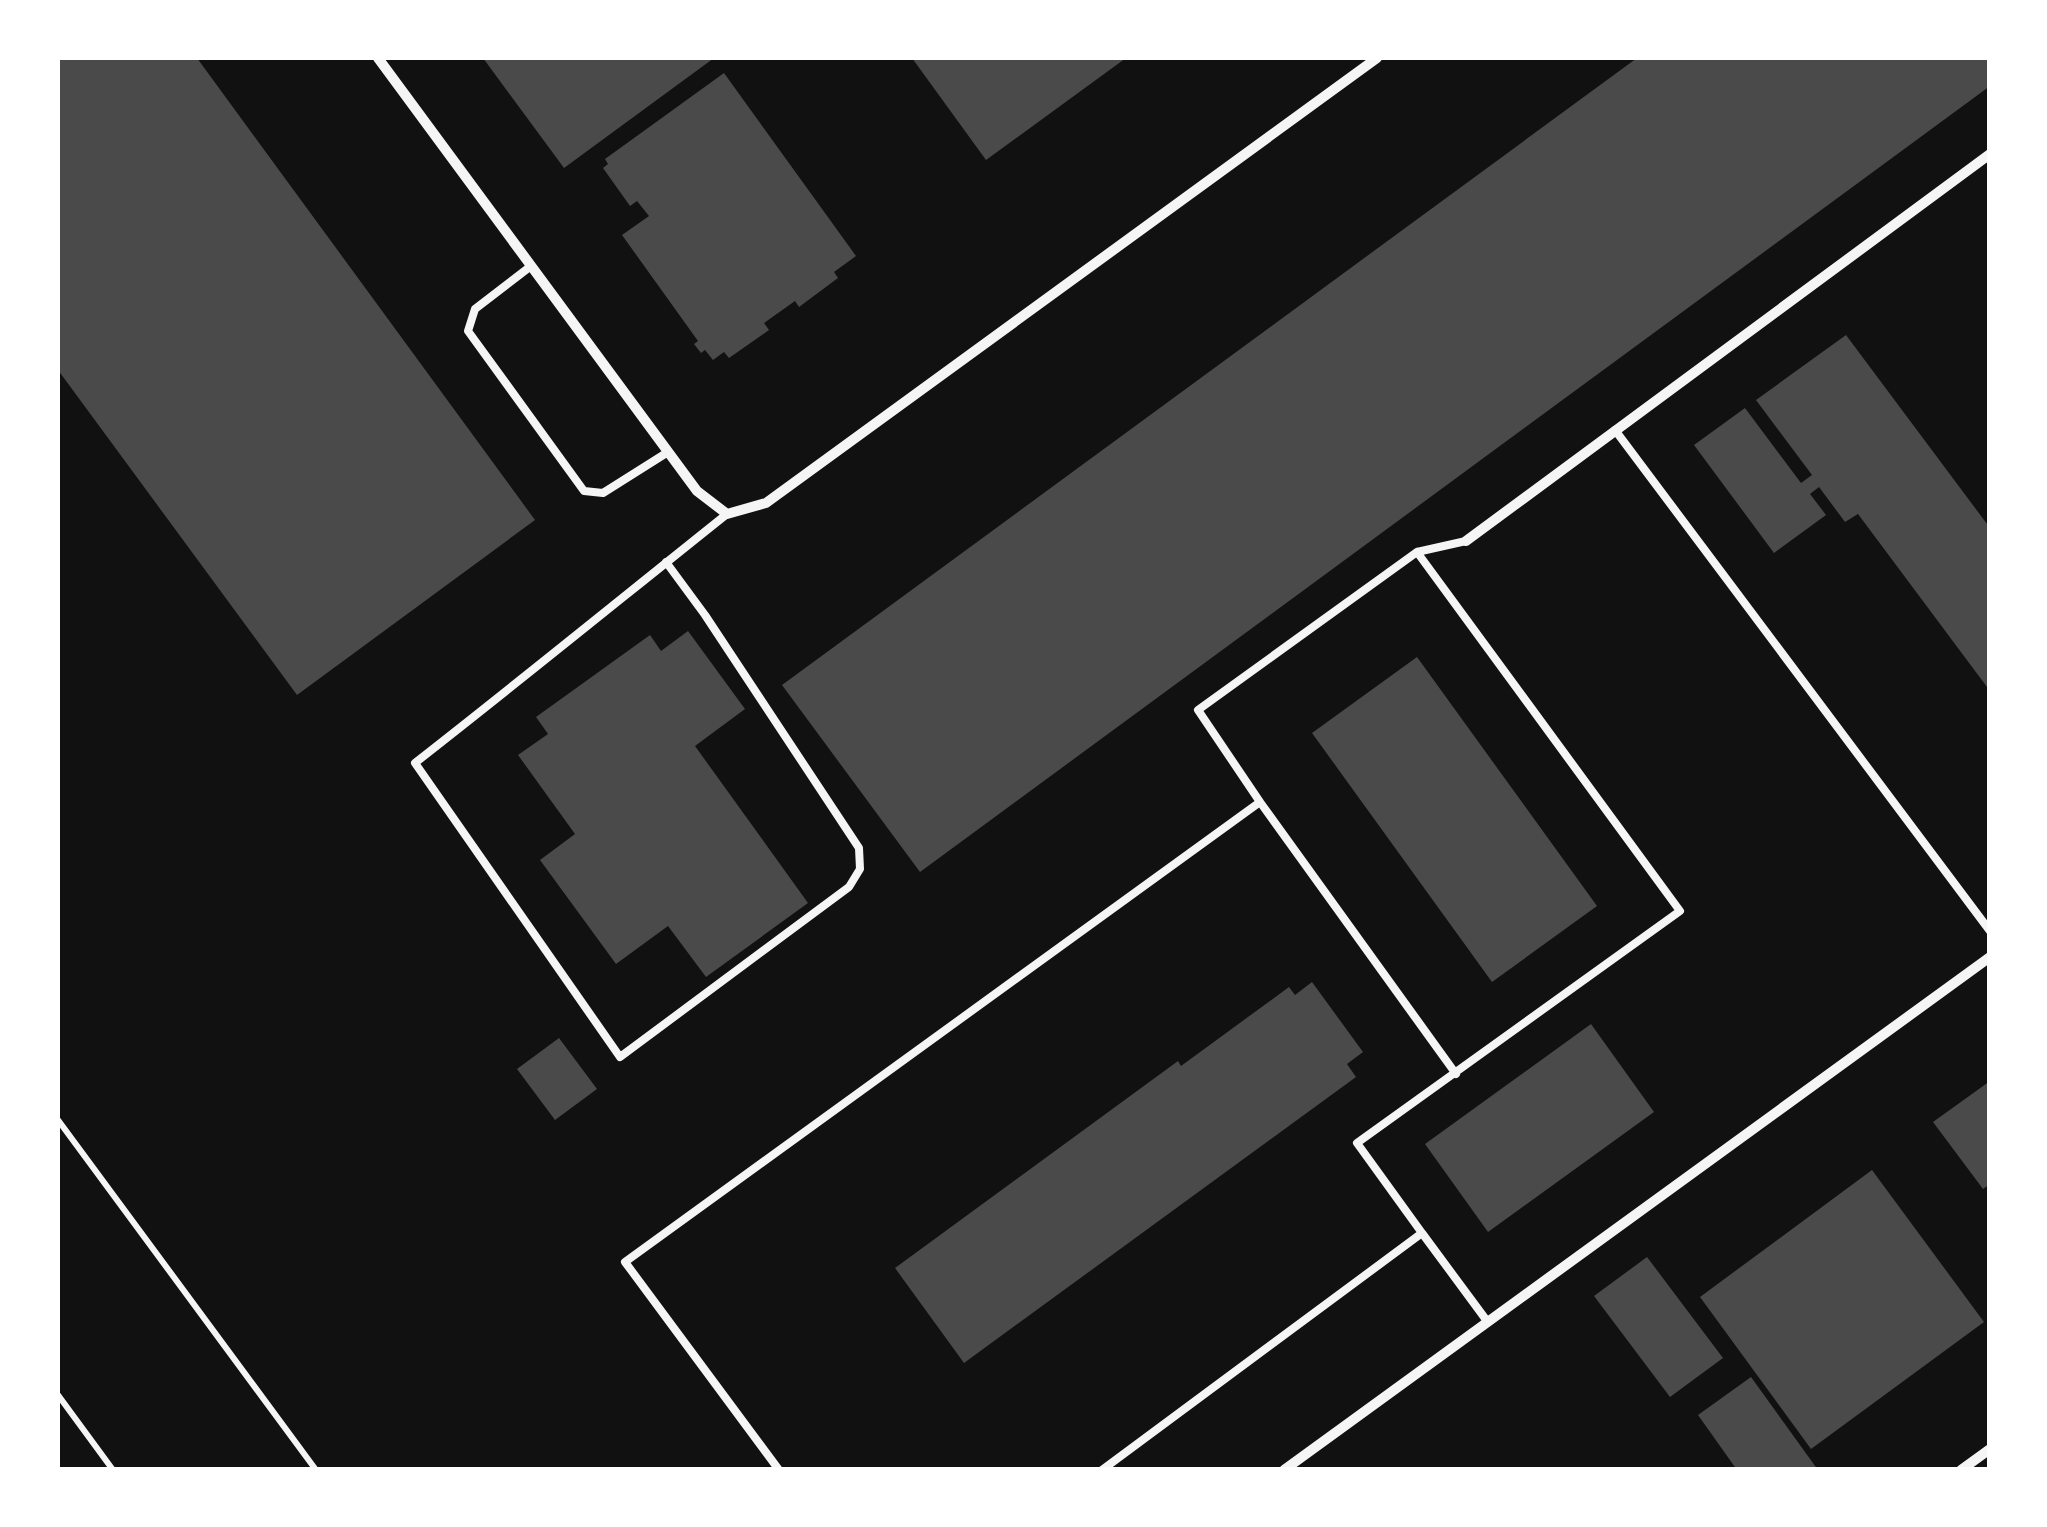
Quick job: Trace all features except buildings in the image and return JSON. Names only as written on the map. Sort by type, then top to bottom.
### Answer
[{"type":"street","points":[[378,58],[697,491],[728,514],[766,503],[1377,58]]},
{"type":"street","points":[[1466,540],[1990,154]]},
{"type":"street","points":[[1284,1470],[1990,958]]},
{"type":"street","points":[[1962,1470],[1990,1449]]},
{"type":"lane","points":[[531,266],[475,309],[468,332],[584,491],[603,492],[668,452]]},
{"type":"lane","points":[[1616,430],[1990,932]]},
{"type":"lane","points":[[666,562],[859,848],[860,870],[849,887],[620,1057],[415,763],[666,562],[728,514]]},
{"type":"lane","points":[[1456,1074],[1198,710],[1417,552],[1466,540]]},
{"type":"lane","points":[[1417,552],[1680,910],[1357,1144],[1488,1321]]},
{"type":"lane","points":[[779,1470],[625,1262],[1260,802]]},
{"type":"lane","points":[[1102,1470],[1422,1233]]},
{"type":"path","points":[[58,1120],[316,1470]]},
{"type":"path","points":[[58,1394],[113,1470]]}]
